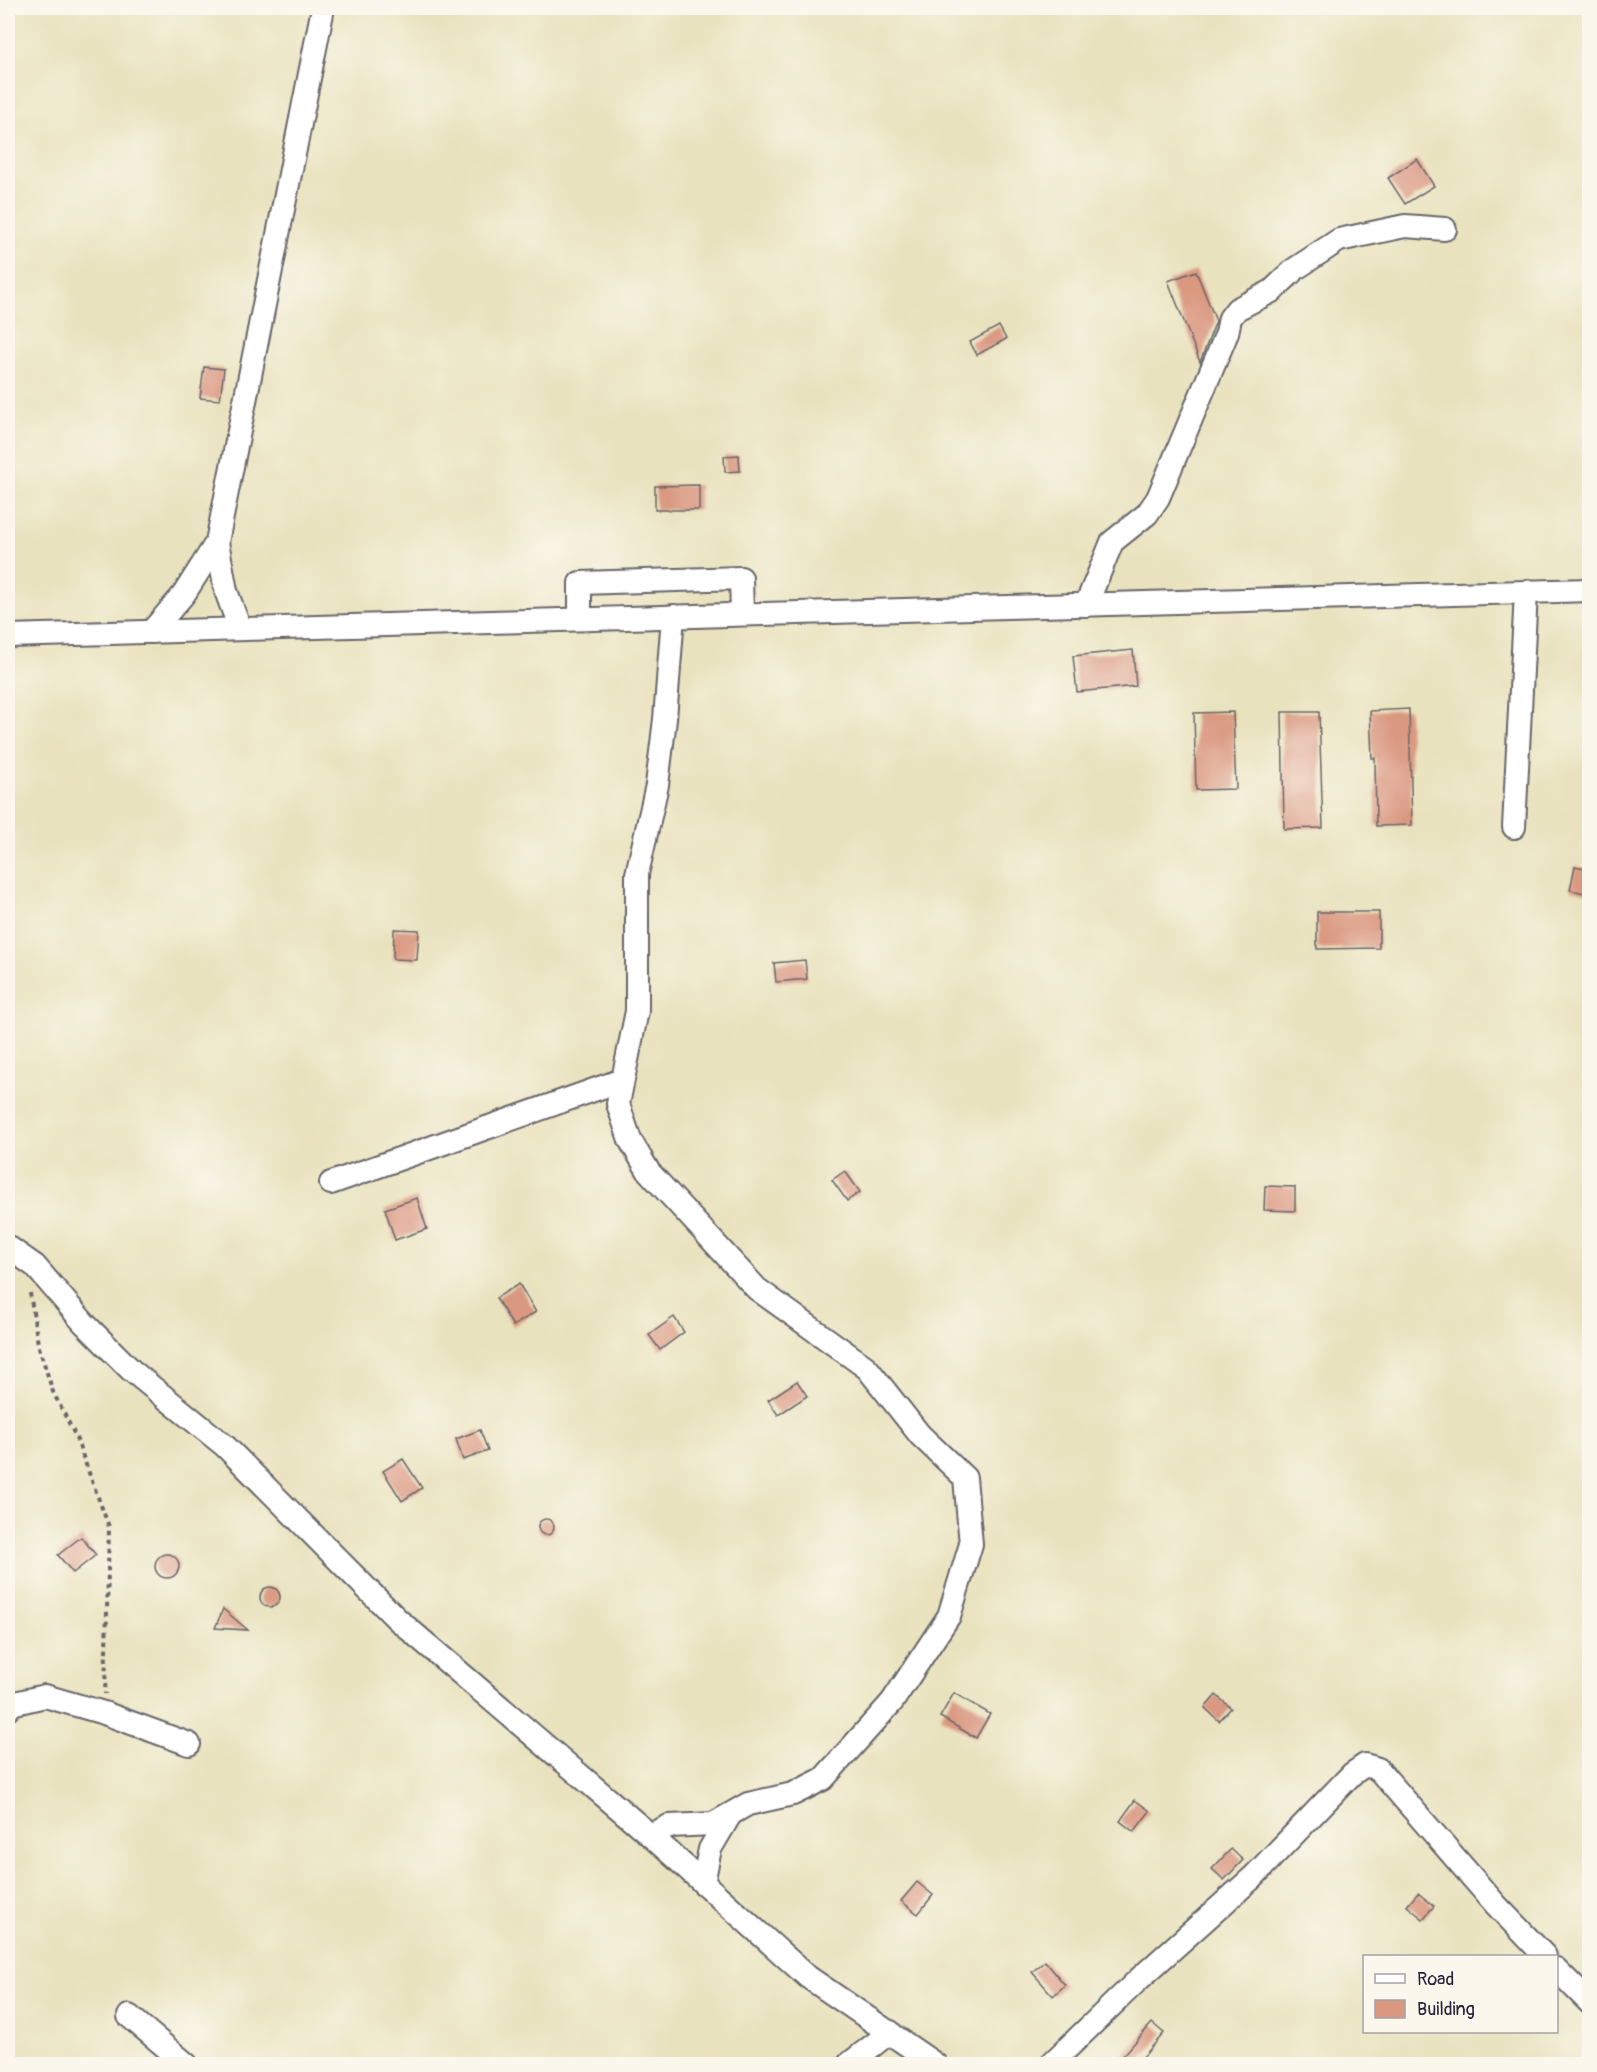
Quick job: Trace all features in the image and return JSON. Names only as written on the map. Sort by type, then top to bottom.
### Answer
[{"type":"street","points":[[151,632],[184,594],[217,542],[323,8]]},
{"type":"street","points":[[1086,605],[1112,542],[1147,514],[1158,498],[1227,333],[1230,318],[1237,309],[1272,291],[1295,268],[1339,240],[1405,226],[1444,229]]},
{"type":"street","points":[[217,542],[226,591],[240,629]]},
{"type":"street","points":[[580,619],[580,583],[741,578],[742,614]]},
{"type":"street","points":[[8,636],[1590,590]]},
{"type":"street","points":[[1514,827],[1526,592]]},
{"type":"street","points":[[650,1835],[669,1826],[713,1824],[748,1804],[793,1794],[823,1779],[892,1702],[949,1616],[971,1545],[969,1498],[965,1478],[920,1435],[867,1368],[757,1289],[649,1172],[621,1120],[618,1104],[637,1011],[637,874],[657,785],[673,616]]},
{"type":"street","points":[[331,1183],[622,1080]]},
{"type":"street","points":[[8,1247],[35,1266],[84,1323],[131,1370],[225,1446],[397,1619],[650,1835],[808,1977],[935,2064]]},
{"type":"street","points":[[8,1709],[11,1704],[45,1696],[104,1713],[189,1744]]},
{"type":"street","points":[[1051,2064],[1138,1980],[1253,1877],[1352,1774],[1365,1765],[1378,1769],[1497,1906],[1544,1955]]},
{"type":"street","points":[[702,1883],[710,1849],[733,1812]]},
{"type":"street","points":[[1558,1970],[1590,2003]]},
{"type":"street","points":[[129,2016],[186,2064]]},
{"type":"street","points":[[849,2064],[890,2032]]},
{"type":"path","points":[[35,1266],[30,1288],[31,1312],[38,1344],[53,1392],[75,1435],[109,1527],[104,1713]]},
{"type":"building","points":[[1417,159],[1434,186],[1405,204],[1388,178]]},
{"type":"building","points":[[1196,271],[1216,321],[1200,362],[1168,281]]},
{"type":"building","points":[[999,326],[1006,339],[977,355],[970,342]]},
{"type":"building","points":[[204,367],[224,369],[220,400],[200,398]]},
{"type":"building","points":[[739,455],[740,471],[725,472],[724,456]]},
{"type":"building","points":[[699,485],[699,510],[655,510],[655,486]]},
{"type":"building","points":[[1133,650],[1136,686],[1077,692],[1073,656]]},
{"type":"building","points":[[1409,709],[1412,825],[1376,826],[1375,758],[1372,758],[1370,711]]},
{"type":"building","points":[[1233,712],[1236,789],[1196,790],[1194,713]]},
{"type":"building","points":[[1282,712],[1319,712],[1323,828],[1284,829]]},
{"type":"building","points":[[1575,866],[1590,869],[1590,894],[1570,890]]},
{"type":"building","points":[[1317,912],[1379,912],[1379,948],[1317,949]]},
{"type":"building","points":[[394,929],[419,930],[417,960],[393,959]]},
{"type":"building","points":[[805,960],[807,979],[776,982],[774,963]]},
{"type":"building","points":[[845,1171],[860,1192],[847,1201],[832,1180]]},
{"type":"building","points":[[1265,1186],[1295,1187],[1295,1211],[1264,1210]]},
{"type":"building","points":[[417,1198],[427,1229],[395,1240],[385,1209]]},
{"type":"building","points":[[519,1284],[536,1312],[513,1326],[496,1298]]},
{"type":"building","points":[[674,1317],[684,1332],[660,1350],[649,1335]]},
{"type":"building","points":[[797,1381],[807,1396],[778,1415],[768,1400]]},
{"type":"building","points":[[480,1430],[488,1451],[463,1460],[456,1439]]},
{"type":"building","points":[[403,1459],[422,1488],[402,1501],[383,1471]]},
{"type":"building","points":[[546,1519],[552,1521],[554,1527],[552,1533],[546,1535],[540,1533],[538,1527],[540,1521]]},
{"type":"building","points":[[81,1537],[96,1555],[73,1573],[58,1555]]},
{"type":"building","points":[[167,1554],[176,1557],[179,1566],[176,1575],[167,1578],[158,1575],[155,1566],[158,1557]]},
{"type":"building","points":[[270,1587],[277,1590],[280,1597],[277,1604],[270,1607],[263,1604],[260,1597],[263,1590]]},
{"type":"building","points":[[223,1609],[248,1630],[215,1628]]},
{"type":"building","points":[[954,1693],[990,1714],[976,1738],[940,1717]]},
{"type":"building","points":[[1216,1695],[1231,1708],[1219,1721],[1205,1708]]},
{"type":"building","points":[[1135,1800],[1150,1811],[1134,1832],[1120,1821]]},
{"type":"building","points":[[1231,1849],[1243,1860],[1224,1880],[1212,1869]]},
{"type":"building","points":[[917,1882],[933,1895],[918,1914],[901,1901]]},
{"type":"building","points":[[1418,1893],[1434,1906],[1423,1919],[1407,1906]]},
{"type":"building","points":[[1045,1961],[1065,1985],[1053,1996],[1032,1972]]},
{"type":"building","points":[[1152,2023],[1164,2033],[1137,2064],[1116,2064]]}]
